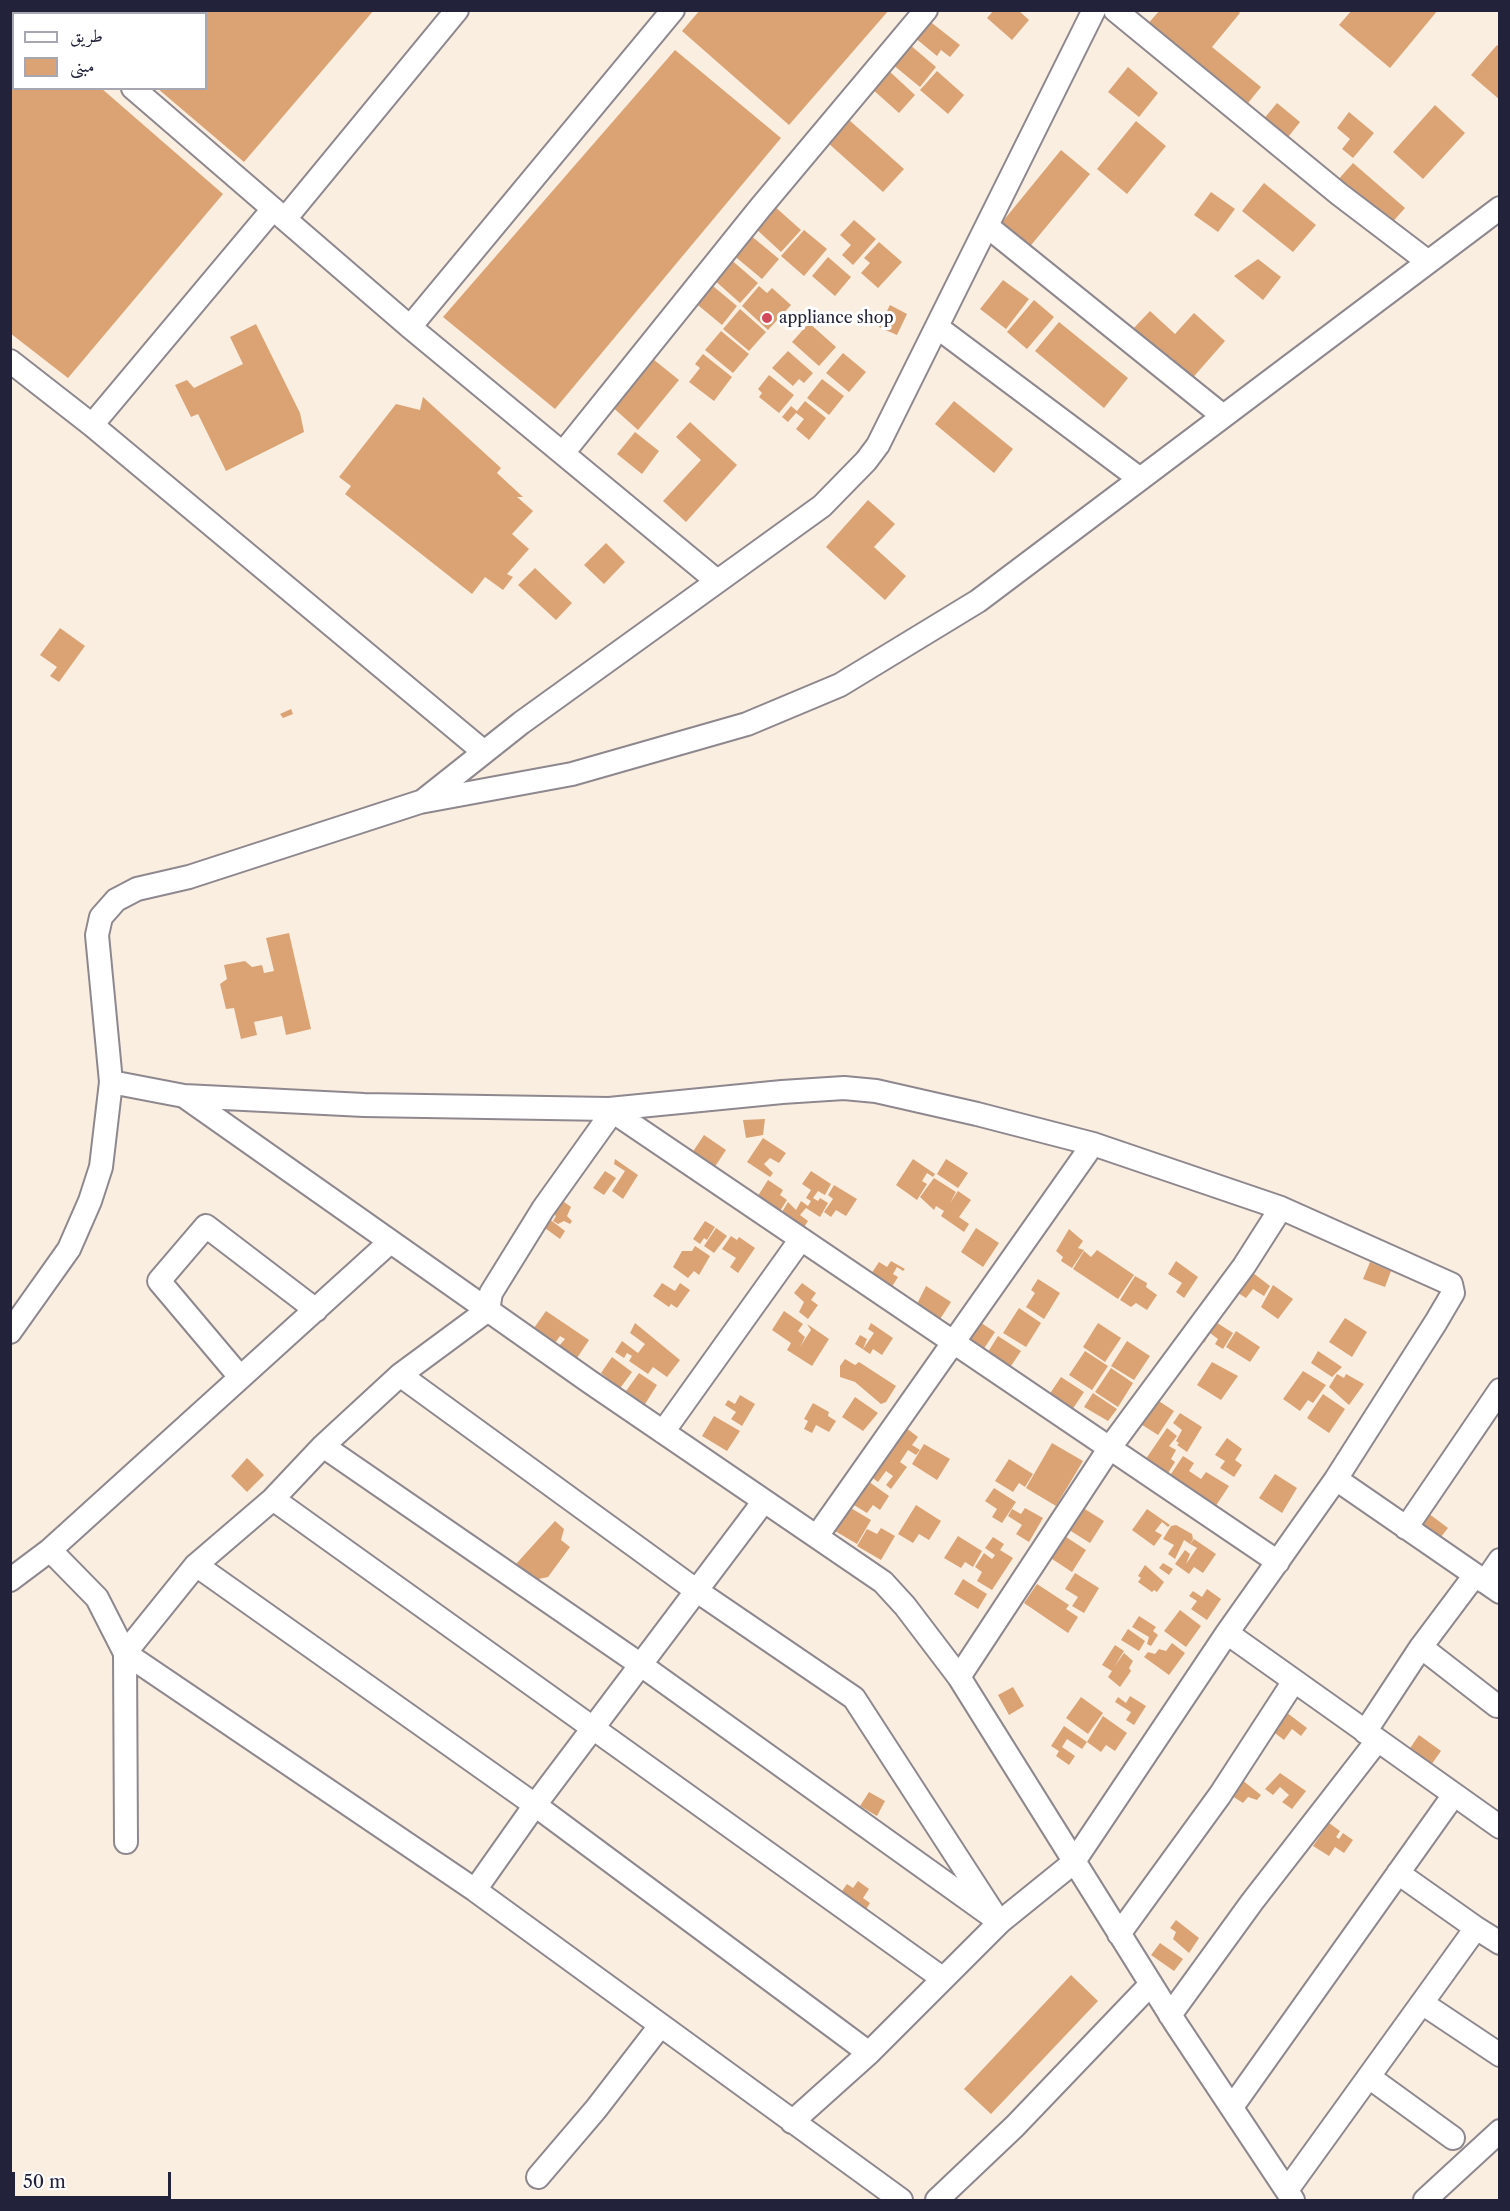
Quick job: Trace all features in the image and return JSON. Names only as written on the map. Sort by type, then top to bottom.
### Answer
[{"type":"street","points":[[92,425],[457,10]]},
{"type":"street","points":[[410,327],[673,10]]},
{"type":"street","points":[[563,453],[760,208],[926,10]]},
{"type":"street","points":[[420,802],[484,752],[822,506],[866,461],[878,445],[1094,10]]},
{"type":"street","points":[[1115,10],[1339,194],[1427,261]]},
{"type":"street","points":[[135,90],[410,327],[717,581]]},
{"type":"street","points":[[10,1332],[69,1249],[90,1201],[101,1167],[111,1082],[97,935],[101,917],[116,900],[137,889],[189,877],[420,802],[572,774],[747,724],[809,700],[874,666],[978,601],[1500,208]]},
{"type":"street","points":[[987,226],[1223,416]]},
{"type":"street","points":[[937,327],[1140,479]]},
{"type":"street","points":[[10,361],[92,425],[484,752]]},
{"type":"street","points":[[111,1082],[184,1096],[364,1105],[611,1110],[844,1088],[904,1096],[1093,1144],[1281,1209],[1445,1279],[1453,1289],[1436,1322],[1336,1479],[1227,1633],[1074,1863],[1000,1922],[869,2053],[792,2122]]},
{"type":"street","points":[[184,1096],[488,1311],[884,1582],[905,1606],[958,1677],[1170,2015],[1290,2195],[1369,2077],[1476,1928]]},
{"type":"street","points":[[611,1110],[1111,1446],[1278,1562]]},
{"type":"street","points":[[125,1653],[196,1565],[273,1499],[323,1446],[400,1375],[488,1311],[491,1293],[543,1209],[611,1110]]},
{"type":"street","points":[[817,1536],[1093,1144]]},
{"type":"street","points":[[958,1677],[1111,1446],[1244,1266],[1281,1209]]},
{"type":"street","points":[[240,1377],[159,1281],[206,1226],[315,1310]]},
{"type":"street","points":[[663,1432],[801,1239]]},
{"type":"street","points":[[10,1580],[50,1550],[390,1242]]},
{"type":"street","points":[[400,1375],[697,1591],[854,1698],[1000,1922]]},
{"type":"street","points":[[1406,1528],[1500,1390]]},
{"type":"street","points":[[323,1446],[641,1665],[1000,1922]]},
{"type":"street","points":[[1336,1479],[1486,1583]]},
{"type":"street","points":[[273,1499],[942,1978]]},
{"type":"street","points":[[475,1890],[535,1805],[764,1501]]},
{"type":"street","points":[[50,1550],[97,1598],[125,1653],[126,1842]]},
{"type":"street","points":[[1170,2015],[1371,1736],[1421,1647],[1486,1583],[1500,1560]]},
{"type":"street","points":[[196,1565],[535,1805],[869,2053]]},
{"type":"street","points":[[1227,1633],[1453,1796],[1496,1817]]},
{"type":"street","points":[[1421,1647],[1497,1706]]},
{"type":"street","points":[[125,1653],[475,1890],[900,2200]]},
{"type":"street","points":[[1119,1934],[1220,1795],[1294,1681]]},
{"type":"street","points":[[1232,2107],[1453,1796]]},
{"type":"street","points":[[1398,1873],[1500,1943]]},
{"type":"street","points":[[937,2200],[1015,2126],[1151,1984]]},
{"type":"street","points":[[1422,2003],[1500,2055]]},
{"type":"street","points":[[538,2177],[596,2109],[660,2026]]},
{"type":"street","points":[[1369,2077],[1453,2138]]},
{"type":"street","points":[[1425,2200],[1500,2131]]},
{"type":"building","points":[[65,10],[374,10],[244,162],[159,90],[207,90],[207,12],[67,12]]},
{"type":"building","points":[[700,10],[889,10],[789,125],[682,31]]},
{"type":"building","points":[[994,10],[1018,10],[1029,20],[1012,40],[987,18]]},
{"type":"building","points":[[1160,10],[1237,10],[1240,13],[1212,47],[1261,87],[1244,108],[1146,26]]},
{"type":"building","points":[[1352,10],[1438,10],[1390,68],[1339,25]]},
{"type":"building","points":[[928,20],[960,45],[950,57],[941,50],[937,56],[914,37]]},
{"type":"building","points":[[909,44],[936,67],[920,87],[892,64]]},
{"type":"building","points":[[1497,45],[1500,48],[1500,100],[1471,75]]},
{"type":"building","points":[[675,50],[781,138],[555,409],[443,317]]},
{"type":"building","points":[[12,56],[12,90],[103,90],[223,194],[68,378],[10,333],[10,58]]},
{"type":"building","points":[[1128,67],[1158,93],[1139,117],[1108,92]]},
{"type":"building","points":[[888,70],[915,95],[899,113],[871,88]]},
{"type":"building","points":[[937,71],[964,95],[948,114],[920,90]]},
{"type":"building","points":[[1277,103],[1300,122],[1285,141],[1262,121]]},
{"type":"building","points":[[1435,105],[1465,133],[1423,179],[1393,152]]},
{"type":"building","points":[[1349,112],[1374,133],[1353,158],[1342,149],[1350,139],[1337,128]]},
{"type":"building","points":[[848,119],[904,169],[883,192],[828,143]]},
{"type":"building","points":[[1136,121],[1166,146],[1127,194],[1097,169]]},
{"type":"building","points":[[1061,150],[1090,174],[1027,250],[999,226]]},
{"type":"building","points":[[1353,163],[1405,208],[1388,227],[1336,182]]},
{"type":"building","points":[[1264,183],[1316,225],[1293,252],[1242,211]]},
{"type":"building","points":[[1211,192],[1235,209],[1218,232],[1194,215]]},
{"type":"building","points":[[773,205],[801,230],[781,252],[754,227]]},
{"type":"building","points":[[854,220],[876,239],[853,265],[842,255],[851,245],[840,235]]},
{"type":"building","points":[[804,230],[827,249],[804,276],[781,256]]},
{"type":"building","name":"appliance shop","points":[[749,234],[779,259],[762,279],[732,254]]},
{"type":"building","points":[[879,242],[902,262],[878,288],[861,273],[870,263],[864,258]]},
{"type":"building","points":[[828,257],[851,277],[835,296],[812,276]]},
{"type":"building","points":[[729,258],[758,283],[740,303],[712,278]]},
{"type":"building","points":[[1258,259],[1281,277],[1263,300],[1234,276]]},
{"type":"building","points":[[1003,280],[1029,299],[1006,329],[980,309]]},
{"type":"building","points":[[708,282],[737,306],[722,325],[693,301]]},
{"type":"building","name":"appliance shop","points":[[759,286],[767,293],[772,288],[791,305],[768,330],[742,306]]},
{"type":"building","points":[[1034,300],[1054,317],[1027,349],[1007,332]]},
{"type":"building","points":[[890,305],[907,314],[897,335],[879,327]]},
{"type":"building","points":[[740,309],[766,332],[749,351],[723,329]]},
{"type":"building","points":[[1150,311],[1175,334],[1194,313],[1225,341],[1189,382],[1132,330]]},
{"type":"building","points":[[1059,322],[1128,378],[1104,408],[1035,351]]},
{"type":"building","points":[[809,323],[836,347],[819,366],[792,342]]},
{"type":"building","points":[[256,324],[300,413],[304,432],[226,471],[198,414],[191,417],[175,385],[187,380],[194,388],[243,364],[230,337]]},
{"type":"building","points":[[721,331],[749,354],[733,373],[705,350]]},
{"type":"building","points":[[788,351],[813,373],[804,383],[799,379],[793,386],[772,368]]},
{"type":"building","points":[[843,353],[866,372],[849,392],[826,373]]},
{"type":"building","points":[[703,354],[732,377],[714,401],[689,382],[700,368],[695,364]]},
{"type":"building","points":[[648,355],[679,380],[638,430],[609,404]]},
{"type":"building","points":[[769,375],[794,395],[779,413],[759,397],[762,393],[758,389]]},
{"type":"building","points":[[822,379],[844,396],[829,415],[807,398]]},
{"type":"building","points":[[423,397],[501,468],[497,473],[523,497],[517,497],[533,511],[512,534],[529,549],[507,574],[513,577],[503,590],[485,577],[472,594],[345,494],[351,486],[339,477],[396,404],[420,410]]},
{"type":"building","points":[[805,401],[826,418],[809,440],[796,429],[804,419],[796,413],[788,422],[782,417],[791,406],[797,411]]},
{"type":"building","points":[[954,401],[1013,449],[994,473],[935,424]]},
{"type":"building","points":[[690,422],[737,465],[686,522],[663,501],[701,460],[676,437]]},
{"type":"building","points":[[635,432],[659,451],[642,474],[617,454]]},
{"type":"building","points":[[868,500],[895,524],[874,547],[906,576],[885,600],[826,547]]},
{"type":"building","points":[[606,543],[625,562],[604,584],[584,565]]},
{"type":"building","points":[[535,568],[572,603],[556,620],[518,585]]},
{"type":"building","points":[[60,628],[85,646],[59,682],[50,676],[57,667],[40,655]]},
{"type":"building","points":[[291,709],[293,714],[283,718],[280,714]]},
{"type":"building","points":[[289,933],[311,1029],[286,1035],[282,1016],[254,1022],[257,1035],[241,1039],[234,1008],[226,1009],[220,984],[227,979],[224,965],[245,961],[252,967],[262,965],[264,973],[274,971],[266,938]]},
{"type":"building","points":[[765,1119],[763,1135],[746,1138],[743,1120]]},
{"type":"building","points":[[704,1135],[726,1150],[710,1174],[688,1159]]},
{"type":"building","points":[[763,1138],[786,1153],[779,1163],[770,1158],[764,1164],[773,1173],[770,1177],[747,1162]]},
{"type":"building","points":[[615,1159],[638,1175],[623,1199],[612,1191],[625,1171],[614,1164]]},
{"type":"building","points":[[913,1159],[935,1174],[933,1177],[927,1173],[922,1181],[927,1184],[917,1200],[896,1185]]},
{"type":"building","points":[[946,1159],[968,1173],[958,1188],[937,1174]]},
{"type":"building","points":[[605,1171],[616,1178],[604,1195],[593,1188]]},
{"type":"building","points":[[811,1171],[831,1184],[825,1195],[818,1191],[813,1198],[818,1201],[820,1198],[828,1203],[820,1217],[806,1208],[800,1215],[808,1221],[799,1235],[777,1220],[788,1202],[796,1210],[801,1201],[808,1206],[811,1201],[806,1198],[811,1190],[802,1184]]},
{"type":"building","points":[[934,1178],[956,1192],[950,1203],[958,1191],[971,1200],[959,1217],[969,1224],[964,1232],[941,1216],[944,1211],[936,1206],[934,1210],[920,1197]]},
{"type":"building","points":[[768,1180],[783,1190],[780,1195],[787,1200],[775,1219],[752,1205]]},
{"type":"building","points":[[834,1185],[857,1199],[846,1216],[836,1210],[831,1217],[824,1212],[833,1199],[828,1195]]},
{"type":"building","points":[[560,1199],[571,1207],[567,1216],[572,1221],[570,1224],[564,1221],[558,1224],[553,1221],[556,1216],[551,1212]]},
{"type":"building","points":[[544,1215],[565,1231],[560,1239],[538,1223]]},
{"type":"building","points":[[705,1221],[715,1227],[707,1240],[704,1238],[700,1244],[693,1239]]},
{"type":"building","points":[[716,1228],[727,1236],[714,1253],[704,1246]]},
{"type":"building","points":[[976,1228],[999,1243],[983,1267],[961,1252]]},
{"type":"building","points":[[1069,1229],[1083,1241],[1078,1248],[1084,1250],[1072,1268],[1061,1261],[1063,1257],[1056,1251]]},
{"type":"building","points":[[731,1236],[737,1240],[739,1237],[755,1248],[738,1273],[730,1267],[736,1258],[722,1249]]},
{"type":"building","points":[[695,1246],[710,1256],[699,1275],[694,1271],[688,1278],[673,1267],[682,1251],[692,1251]]},
{"type":"building","points":[[1097,1250],[1134,1275],[1118,1299],[1073,1269],[1084,1251],[1091,1257]]},
{"type":"building","points":[[891,1261],[905,1269],[903,1271],[897,1267],[893,1274],[898,1277],[888,1293],[867,1280],[879,1262],[887,1267]]},
{"type":"building","points":[[1176,1261],[1198,1277],[1184,1298],[1176,1292],[1182,1283],[1168,1274]]},
{"type":"building","points":[[1370,1262],[1391,1271],[1385,1287],[1363,1279]]},
{"type":"building","points":[[1244,1266],[1270,1286],[1264,1296],[1253,1289],[1246,1298],[1230,1288]]},
{"type":"building","points":[[1135,1276],[1147,1283],[1146,1287],[1157,1295],[1147,1310],[1136,1303],[1131,1307],[1120,1300]]},
{"type":"building","points":[[1038,1279],[1060,1293],[1044,1319],[1026,1307],[1035,1293],[1031,1290]]},
{"type":"building","points":[[662,1283],[675,1291],[680,1283],[690,1290],[677,1308],[671,1304],[669,1307],[653,1296]]},
{"type":"building","points":[[802,1283],[816,1293],[811,1300],[818,1305],[808,1319],[799,1312],[804,1302],[794,1293]]},
{"type":"building","points":[[1273,1285],[1293,1299],[1278,1319],[1261,1307]]},
{"type":"building","points":[[926,1286],[951,1302],[935,1327],[913,1312]]},
{"type":"building","points":[[1019,1308],[1041,1323],[1026,1347],[1003,1333]]},
{"type":"building","points":[[546,1311],[589,1340],[577,1358],[559,1346],[565,1339],[560,1336],[555,1343],[534,1328]]},
{"type":"building","points":[[784,1311],[803,1324],[798,1331],[805,1337],[800,1347],[811,1330],[807,1324],[829,1339],[812,1366],[787,1350],[791,1343],[772,1330]]},
{"type":"building","points":[[972,1317],[995,1332],[979,1356],[957,1342]]},
{"type":"building","points":[[1345,1318],[1367,1332],[1352,1357],[1329,1342]]},
{"type":"building","points":[[1211,1319],[1233,1333],[1223,1349],[1215,1344],[1218,1339],[1210,1333],[1204,1343],[1197,1340]]},
{"type":"building","points":[[635,1323],[680,1360],[667,1377],[653,1367],[648,1374],[629,1361],[632,1356],[627,1353],[624,1358],[615,1352],[622,1341],[638,1353],[645,1344],[630,1333]]},
{"type":"building","points":[[871,1323],[893,1338],[882,1355],[873,1349],[870,1354],[855,1344],[860,1335],[867,1339],[863,1349],[874,1333],[868,1329]]},
{"type":"building","points":[[1098,1323],[1121,1338],[1105,1362],[1083,1347]]},
{"type":"building","points":[[1236,1331],[1260,1347],[1250,1362],[1226,1347]]},
{"type":"building","points":[[998,1336],[1021,1351],[1005,1375],[983,1360]]},
{"type":"building","points":[[1127,1341],[1150,1356],[1134,1380],[1111,1366]]},
{"type":"building","points":[[1085,1351],[1108,1366],[1092,1390],[1069,1375]]},
{"type":"building","points":[[1318,1351],[1342,1367],[1332,1377],[1311,1363]]},
{"type":"building","points":[[612,1357],[632,1372],[618,1391],[605,1382],[607,1378],[601,1373]]},
{"type":"building","points":[[845,1359],[855,1365],[859,1362],[896,1386],[886,1402],[881,1404],[855,1382],[840,1377],[840,1366]]},
{"type":"building","points":[[1212,1362],[1238,1376],[1221,1400],[1197,1385]]},
{"type":"building","points":[[1111,1368],[1133,1383],[1118,1407],[1095,1392]]},
{"type":"building","points":[[1303,1371],[1326,1385],[1313,1403],[1308,1400],[1300,1411],[1283,1399]]},
{"type":"building","points":[[639,1373],[657,1385],[645,1404],[626,1391]]},
{"type":"building","points":[[1337,1374],[1344,1378],[1346,1374],[1364,1384],[1349,1405],[1329,1387]]},
{"type":"building","points":[[1061,1377],[1084,1392],[1068,1416],[1045,1401]]},
{"type":"building","points":[[1093,1393],[1117,1409],[1108,1421],[1084,1407]]},
{"type":"building","points":[[1323,1394],[1345,1409],[1329,1433],[1307,1418]]},
{"type":"building","points":[[740,1395],[755,1404],[742,1426],[731,1419],[736,1412],[725,1405],[728,1400],[735,1404]]},
{"type":"building","points":[[1151,1396],[1174,1411],[1158,1435],[1136,1421]]},
{"type":"building","points":[[855,1397],[878,1413],[863,1431],[842,1417]]},
{"type":"building","points":[[813,1403],[829,1412],[828,1416],[836,1421],[829,1432],[816,1425],[812,1433],[804,1429],[808,1421],[804,1419]]},
{"type":"building","points":[[1180,1413],[1202,1427],[1187,1452],[1177,1445],[1179,1443],[1176,1441],[1182,1430],[1173,1423]]},
{"type":"building","points":[[714,1416],[740,1431],[727,1451],[702,1436]]},
{"type":"building","points":[[901,1424],[918,1437],[912,1445],[920,1450],[916,1455],[908,1450],[900,1462],[907,1467],[891,1489],[886,1485],[893,1476],[886,1471],[878,1482],[866,1473]]},
{"type":"building","points":[[1167,1428],[1177,1436],[1169,1446],[1176,1450],[1171,1459],[1175,1462],[1165,1478],[1143,1463]]},
{"type":"building","points":[[1227,1438],[1242,1449],[1235,1460],[1242,1465],[1234,1477],[1220,1468],[1225,1461],[1215,1455]]},
{"type":"building","points":[[1052,1443],[1083,1461],[1056,1506],[1026,1488]]},
{"type":"building","points":[[924,1444],[950,1459],[937,1480],[912,1464]]},
{"type":"building","points":[[1183,1456],[1194,1463],[1189,1471],[1201,1479],[1206,1472],[1229,1486],[1213,1510],[1167,1480]]},
{"type":"building","points":[[247,1458],[264,1475],[247,1492],[231,1476]]},
{"type":"building","points":[[1009,1459],[1033,1474],[1025,1487],[1019,1483],[1013,1492],[995,1481]]},
{"type":"building","points":[[1275,1474],[1297,1488],[1282,1513],[1259,1498]]},
{"type":"building","points":[[865,1479],[889,1496],[880,1510],[873,1505],[867,1513],[849,1502]]},
{"type":"building","points":[[994,1488],[1016,1502],[1002,1523],[992,1517],[997,1509],[985,1501]]},
{"type":"building","points":[[916,1505],[941,1521],[929,1540],[919,1534],[913,1543],[898,1534]]},
{"type":"building","points":[[1080,1506],[1104,1521],[1090,1543],[1066,1528]]},
{"type":"building","points":[[849,1507],[871,1520],[857,1544],[835,1531]]},
{"type":"building","points":[[1025,1508],[1043,1518],[1029,1542],[1016,1534],[1022,1525],[1008,1516],[1012,1509],[1021,1514]]},
{"type":"building","points":[[1147,1509],[1170,1525],[1168,1527],[1162,1522],[1155,1531],[1162,1535],[1154,1546],[1132,1530]]},
{"type":"building","points":[[1424,1510],[1448,1528],[1437,1542],[1409,1530]]},
{"type":"building","points":[[555,1521],[564,1529],[561,1540],[570,1547],[548,1577],[534,1580],[516,1564]]},
{"type":"building","points":[[1176,1525],[1192,1534],[1193,1539],[1190,1544],[1184,1540],[1175,1559],[1168,1554],[1174,1545],[1163,1539],[1171,1526]]},
{"type":"building","points":[[881,1528],[895,1536],[881,1560],[857,1546],[867,1529],[877,1534]]},
{"type":"building","points":[[1063,1535],[1086,1550],[1072,1572],[1049,1557]]},
{"type":"building","points":[[958,1536],[982,1551],[973,1567],[965,1562],[961,1568],[944,1558]]},
{"type":"building","points":[[993,1537],[1004,1544],[1000,1550],[1013,1558],[992,1590],[977,1581],[982,1572],[975,1567],[984,1553],[992,1559],[995,1555],[985,1548]]},
{"type":"building","points":[[1194,1539],[1216,1554],[1203,1573],[1194,1567],[1189,1574],[1175,1564],[1185,1550],[1190,1554],[1186,1564],[1197,1548],[1190,1544]]},
{"type":"building","points":[[1163,1563],[1173,1569],[1169,1575],[1159,1568]]},
{"type":"building","points":[[1145,1565],[1164,1582],[1157,1592],[1154,1590],[1152,1592],[1138,1582],[1141,1578],[1138,1576]]},
{"type":"building","points":[[1075,1573],[1099,1588],[1084,1613],[1072,1606],[1078,1597],[1065,1589]]},
{"type":"building","points":[[963,1579],[987,1594],[978,1609],[954,1594]]},
{"type":"building","points":[[1037,1584],[1069,1605],[1066,1609],[1078,1617],[1068,1633],[1024,1603]]},
{"type":"building","points":[[1207,1589],[1221,1599],[1207,1620],[1191,1609],[1197,1601],[1189,1596],[1193,1591],[1202,1597]]},
{"type":"building","points":[[1180,1610],[1201,1626],[1186,1647],[1164,1631]]},
{"type":"building","points":[[1139,1616],[1156,1627],[1153,1631],[1158,1635],[1151,1646],[1147,1644],[1149,1637],[1132,1627]]},
{"type":"building","points":[[1128,1629],[1145,1641],[1139,1651],[1121,1640]]},
{"type":"building","points":[[1172,1643],[1185,1653],[1169,1675],[1144,1657],[1148,1652],[1155,1654],[1159,1649],[1166,1651]]},
{"type":"building","points":[[1115,1645],[1124,1651],[1114,1667],[1124,1653],[1133,1661],[1129,1668],[1131,1671],[1120,1687],[1108,1677],[1112,1671],[1102,1665]]},
{"type":"building","points":[[1013,1687],[1024,1706],[1009,1715],[998,1695]]},
{"type":"building","points":[[1130,1696],[1146,1706],[1134,1725],[1126,1720],[1131,1712],[1115,1702],[1118,1697],[1126,1703]]},
{"type":"building","points":[[1081,1697],[1103,1713],[1088,1734],[1066,1718]]},
{"type":"building","points":[[1282,1709],[1307,1728],[1301,1736],[1292,1729],[1284,1740],[1271,1730]]},
{"type":"building","points":[[1103,1716],[1127,1733],[1115,1751],[1106,1745],[1101,1752],[1087,1742]]},
{"type":"building","points":[[1064,1726],[1087,1742],[1082,1749],[1067,1739],[1062,1747],[1075,1756],[1069,1765],[1056,1756],[1059,1751],[1051,1746]]},
{"type":"building","points":[[1419,1735],[1441,1751],[1426,1772],[1404,1757]]},
{"type":"building","points":[[1280,1773],[1306,1791],[1292,1809],[1282,1802],[1289,1795],[1280,1787],[1273,1795],[1265,1789]]},
{"type":"building","points":[[1237,1776],[1261,1795],[1257,1800],[1248,1797],[1243,1803],[1226,1792]]},
{"type":"building","points":[[869,1792],[885,1801],[877,1816],[860,1806]]},
{"type":"building","points":[[1329,1823],[1340,1831],[1336,1837],[1339,1839],[1343,1833],[1353,1840],[1344,1853],[1335,1847],[1329,1856],[1313,1846]]},
{"type":"building","points":[[858,1881],[869,1889],[863,1898],[870,1903],[862,1916],[837,1898],[847,1884],[853,1888]]},
{"type":"building","points":[[1176,1920],[1199,1938],[1189,1953],[1173,1939],[1176,1932],[1170,1928]]},
{"type":"building","points":[[1160,1943],[1183,1959],[1174,1971],[1151,1955]]},
{"type":"building","points":[[1071,1975],[1098,2001],[991,2114],[964,2089]]},
{"type":"place","name":"appliance shop","points":[[767,318]]}]
